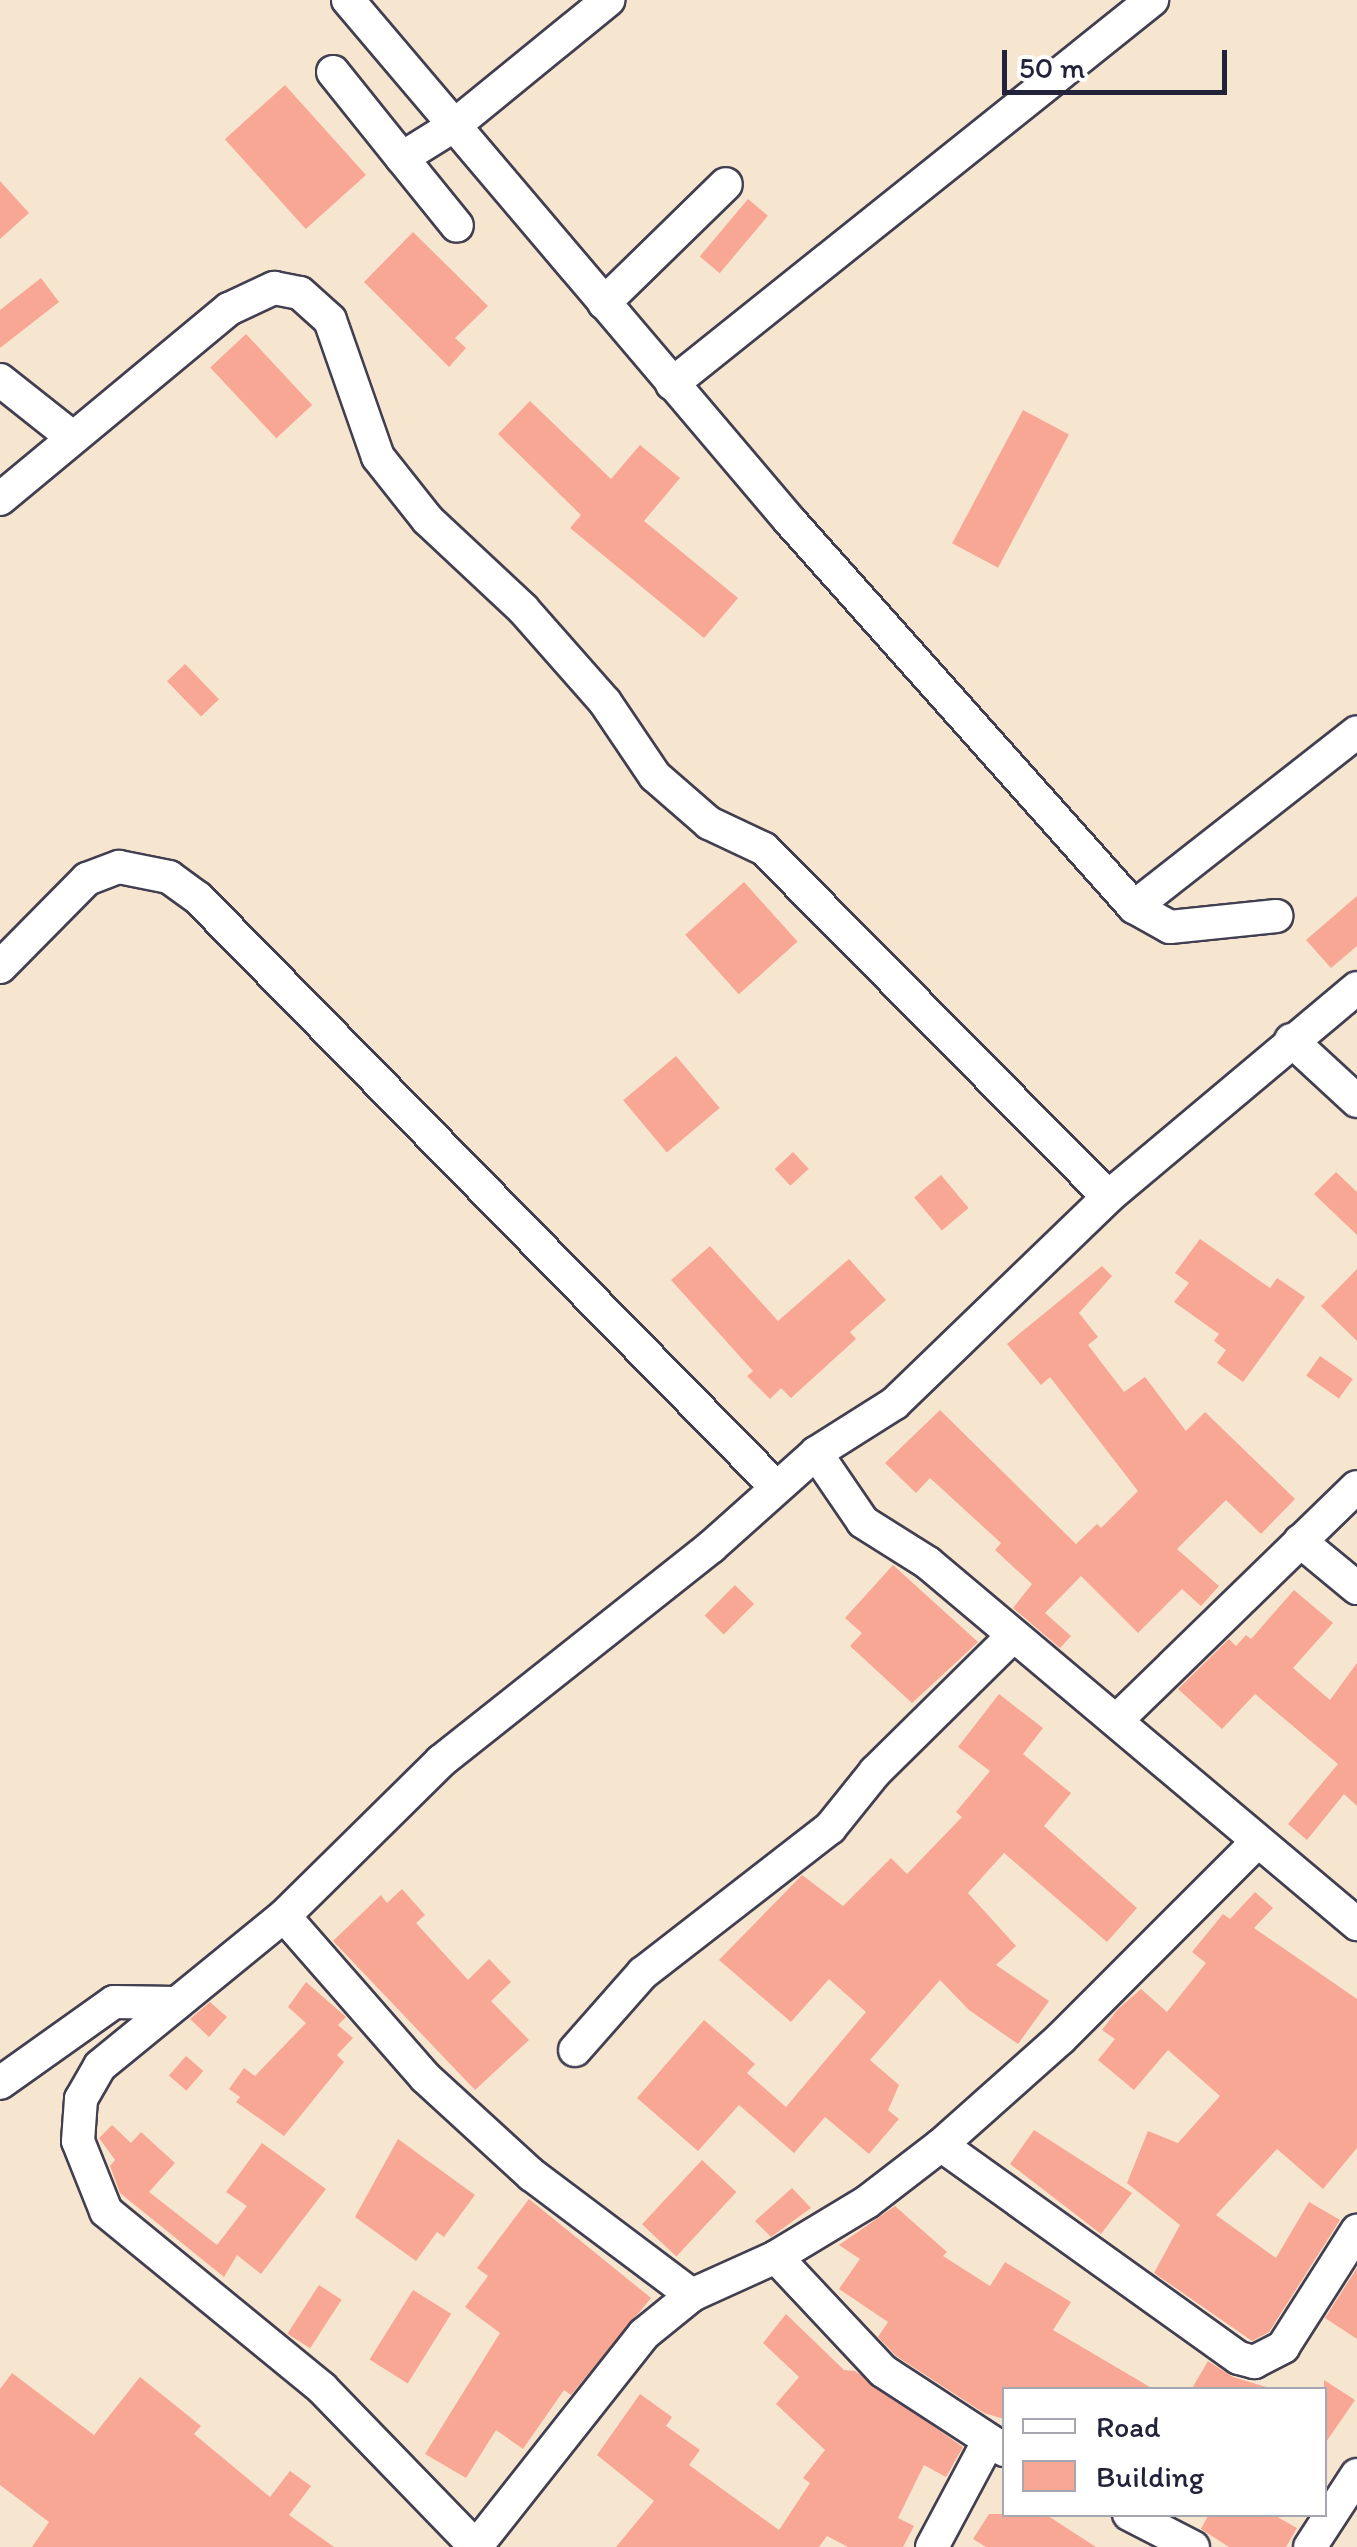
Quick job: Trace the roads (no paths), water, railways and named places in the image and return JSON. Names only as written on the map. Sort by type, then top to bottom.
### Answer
[{"type":"street","points":[[348,0],[672,384],[1134,907],[1170,927],[1276,916]]},
{"type":"street","points":[[402,158],[455,126],[608,0]]},
{"type":"street","points":[[672,384],[1152,0]]},
{"type":"street","points":[[334,72],[457,226]]},
{"type":"street","points":[[604,302],[726,184]]},
{"type":"street","points":[[0,499],[245,298],[274,288],[319,305],[372,444],[428,520],[522,609],[605,702],[655,776],[708,823],[764,849],[1108,1197]]},
{"type":"street","points":[[0,380],[72,437]]},
{"type":"street","points":[[1134,907],[1357,732]]},
{"type":"street","points":[[0,967],[86,878],[119,867],[168,877],[198,898],[776,1487]]},
{"type":"street","points":[[1256,1843],[1048,2051],[941,2145],[868,2202],[776,2256],[692,2294],[644,2334],[476,2547],[322,2388],[158,2256],[97,2194],[78,2141],[81,2099],[100,2066],[284,1916],[441,1761],[711,1547],[816,1454],[895,1403],[1108,1197],[1290,1040],[1357,988]]},
{"type":"street","points":[[1290,1040],[1357,1102]]},
{"type":"street","points":[[816,1454],[862,1522],[928,1563],[1012,1638],[1117,1720],[1256,1843],[1357,1924]]},
{"type":"street","points":[[1117,1720],[1357,1487]]},
{"type":"street","points":[[1300,1541],[1357,1588]]},
{"type":"street","points":[[575,2050],[643,1974],[830,1828],[875,1772],[1012,1638]]},
{"type":"street","points":[[284,1916],[426,2078],[532,2175],[692,2294]]},
{"type":"street","points":[[0,2083],[114,2002],[177,2003]]},
{"type":"street","points":[[941,2145],[1254,2362],[1283,2347],[1357,2231]]},
{"type":"street","points":[[776,2256],[883,2372],[996,2446],[932,2547]]},
{"type":"street","points":[[1310,2547],[1357,2474]]},
{"type":"street","points":[[1135,2517],[1193,2547]]}]
